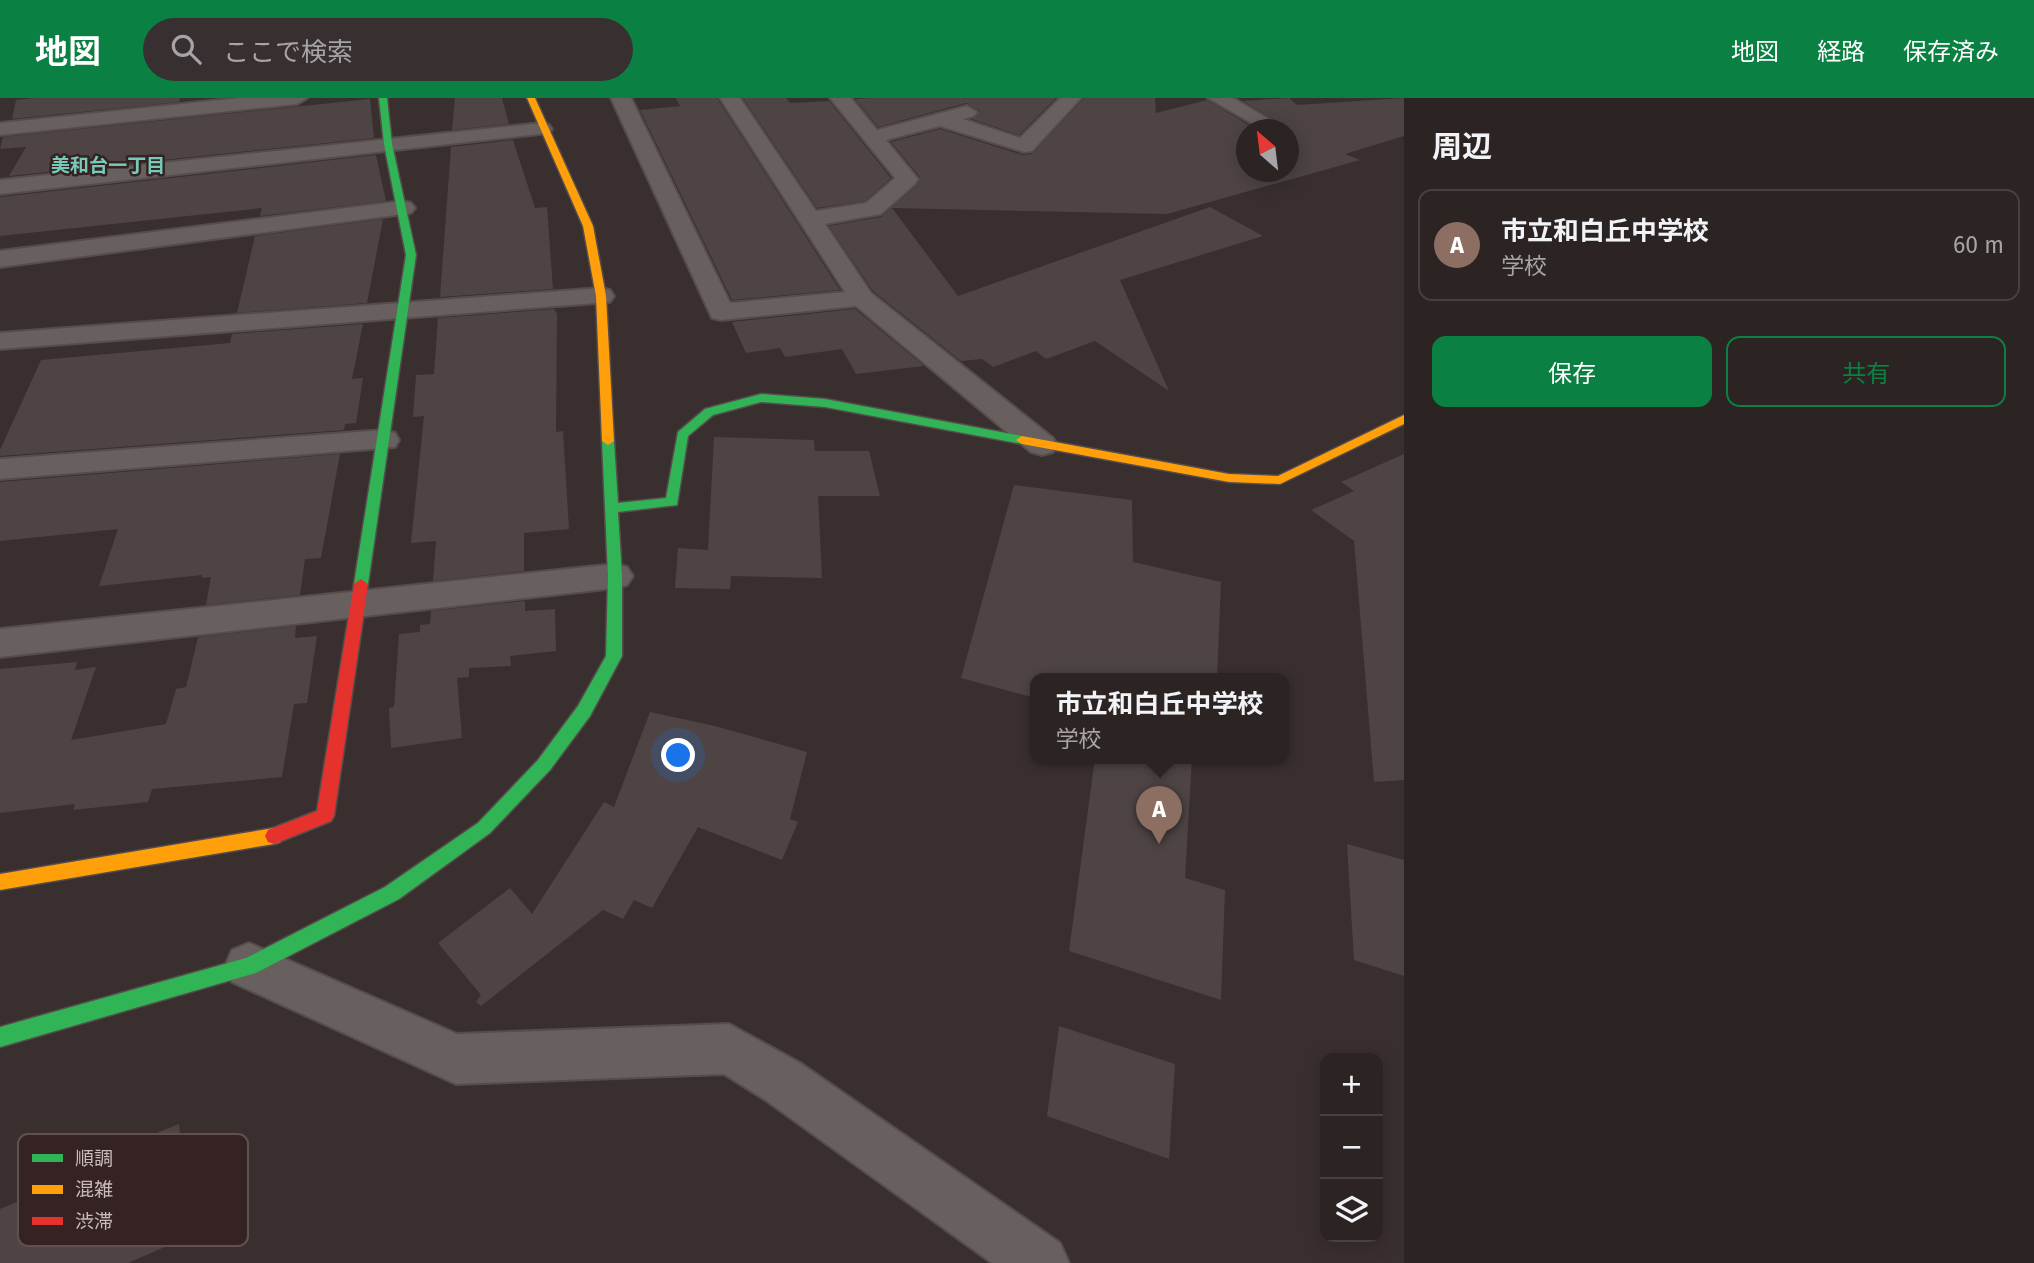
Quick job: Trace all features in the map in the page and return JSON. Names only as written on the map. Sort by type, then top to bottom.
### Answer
[{"type":"street","points":[[0,129],[297,98]]},
{"type":"street","points":[[0,882],[284,834],[325,816],[360,603],[411,255],[388,144],[383,98]]},
{"type":"street","points":[[0,1037],[249,966],[392,893],[484,828],[544,765],[584,711],[614,656],[615,576],[601,296],[588,226],[542,129],[531,98]]},
{"type":"street","points":[[621,98],[721,312],[862,298]]},
{"type":"street","points":[[730,98],[862,298],[1042,444]]},
{"type":"street","points":[[808,219],[873,209],[907,179],[840,98]]},
{"type":"street","points":[[874,137],[967,111],[953,98]]},
{"type":"street","points":[[941,119],[1024,146],[1071,98]]},
{"type":"street","points":[[1218,98],[1258,119]]},
{"type":"street","points":[[0,187],[542,129]]},
{"type":"street","points":[[0,259],[403,208]]},
{"type":"street","points":[[0,341],[601,296]]},
{"type":"street","points":[[612,508],[673,502],[682,435],[709,412],[761,398],[824,403],[1229,478],[1280,480],[1404,419]]},
{"type":"street","points":[[0,469],[384,440]]},
{"type":"street","points":[[0,643],[615,576]]},
{"type":"street","points":[[249,966],[456,1059],[729,1049],[782,1081],[1040,1263]]},
{"type":"building","points":[[180,98],[179,102],[12,119],[16,100]]},
{"type":"building","points":[[455,98],[502,98],[509,124],[452,130]]},
{"type":"building","points":[[676,98],[717,98],[840,290],[732,300],[640,110],[680,106]]},
{"type":"building","points":[[743,98],[786,98],[790,103],[829,101],[891,178],[865,201],[817,208]]},
{"type":"building","points":[[1056,98],[1019,135],[972,119],[980,111],[966,103],[878,127],[855,99]]},
{"type":"building","points":[[1084,98],[1155,98],[1156,113],[1207,100],[1239,119],[1236,119],[1236,182],[1281,182],[1167,214],[892,208],[958,296],[1210,207],[1263,236],[1120,280],[1169,391],[1095,341],[1046,359],[1036,351],[993,367],[982,359],[961,361],[873,291],[829,226],[881,217],[917,185],[920,177],[891,142],[940,129],[1023,155],[1032,154]]},
{"type":"building","points":[[1289,98],[1297,105],[1404,98],[1404,136],[1345,154],[1360,160],[1299,177],[1299,119],[1273,119],[1243,101]]},
{"type":"building","points":[[370,99],[374,138],[9,176],[26,147],[0,149],[3,137]]},
{"type":"building","points":[[513,140],[535,208],[547,207],[553,289],[440,297],[451,147]]},
{"type":"building","points":[[376,155],[386,201],[260,216],[262,208],[0,236],[0,197]]},
{"type":"building","points":[[383,219],[367,303],[237,313],[255,236]]},
{"type":"building","points":[[554,309],[557,314],[556,432],[563,431],[569,529],[524,533],[524,571],[433,581],[436,541],[411,543],[424,416],[413,417],[416,375],[434,374],[438,318]]},
{"type":"building","points":[[855,309],[924,366],[856,374],[842,349],[785,357],[780,348],[746,353],[732,322]]},
{"type":"building","points":[[363,324],[352,379],[363,378],[356,423],[345,424],[344,430],[0,456],[0,450],[41,360],[230,343],[232,334]]},
{"type":"building","points":[[714,437],[814,440],[815,451],[869,451],[880,496],[818,496],[822,578],[731,576],[730,589],[675,588],[678,548],[708,550]]},
{"type":"building","points":[[340,454],[321,558],[305,559],[300,595],[206,605],[211,577],[202,578],[202,575],[99,586],[118,529],[0,541],[0,482]]},
{"type":"building","points":[[1404,454],[1404,780],[1374,782],[1354,541],[1311,510],[1354,491],[1341,482]]},
{"type":"building","points":[[1014,485],[1132,500],[1133,562],[1221,582],[1217,673],[1030,673],[1030,697],[961,678]]},
{"type":"building","points":[[525,601],[525,611],[555,609],[556,651],[510,656],[511,666],[469,668],[469,677],[457,678],[462,738],[391,748],[389,708],[394,707],[399,634],[420,632],[420,625],[430,624],[431,611]]},
{"type":"building","points":[[296,626],[295,638],[317,636],[307,703],[294,704],[282,777],[152,789],[148,802],[73,810],[75,804],[0,813],[0,669],[77,662],[75,670],[96,667],[71,740],[166,724],[176,689],[186,687],[198,637]]},
{"type":"building","points":[[650,712],[715,726],[807,752],[790,819],[798,822],[782,860],[698,827],[652,908],[634,900],[623,919],[603,910],[481,1006],[476,1002],[481,995],[438,943],[510,888],[532,914],[604,802],[614,807]]},
{"type":"building","points":[[1094,764],[1192,764],[1185,878],[1225,890],[1221,1000],[1069,951]]},
{"type":"building","points":[[1347,844],[1404,860],[1404,976],[1354,960]]},
{"type":"building","points":[[1059,1026],[1175,1064],[1169,1159],[1047,1116]]},
{"type":"building","points":[[179,1124],[180,1134],[154,1134]]},
{"type":"building","points":[[18,1202],[18,1246],[167,1246],[128,1263],[0,1263],[0,1209]]},
{"type":"traffic: fast","points":[[361,584],[411,255],[388,144],[383,98]]},
{"type":"traffic: fast","points":[[612,508],[672,502],[682,435],[709,412],[761,398],[825,403],[1022,440]]},
{"type":"traffic: fast","points":[[0,1037],[249,966],[392,893],[484,828],[544,765],[584,711],[614,656],[615,576],[608,441]]},
{"type":"traffic: slow","points":[[531,98],[588,226],[601,296],[608,441]]},
{"type":"traffic: slow","points":[[1022,440],[1229,478],[1280,480],[1404,419]]},
{"type":"traffic: slow","points":[[0,882],[274,836]]},
{"type":"traffic: jam","points":[[274,836],[325,816],[361,584]]},
{"type":"place","name":"市立和白丘中学校","points":[[1159,844]]},
{"type":"district","name":"美和台一丁目","points":[[108,165]]}]
